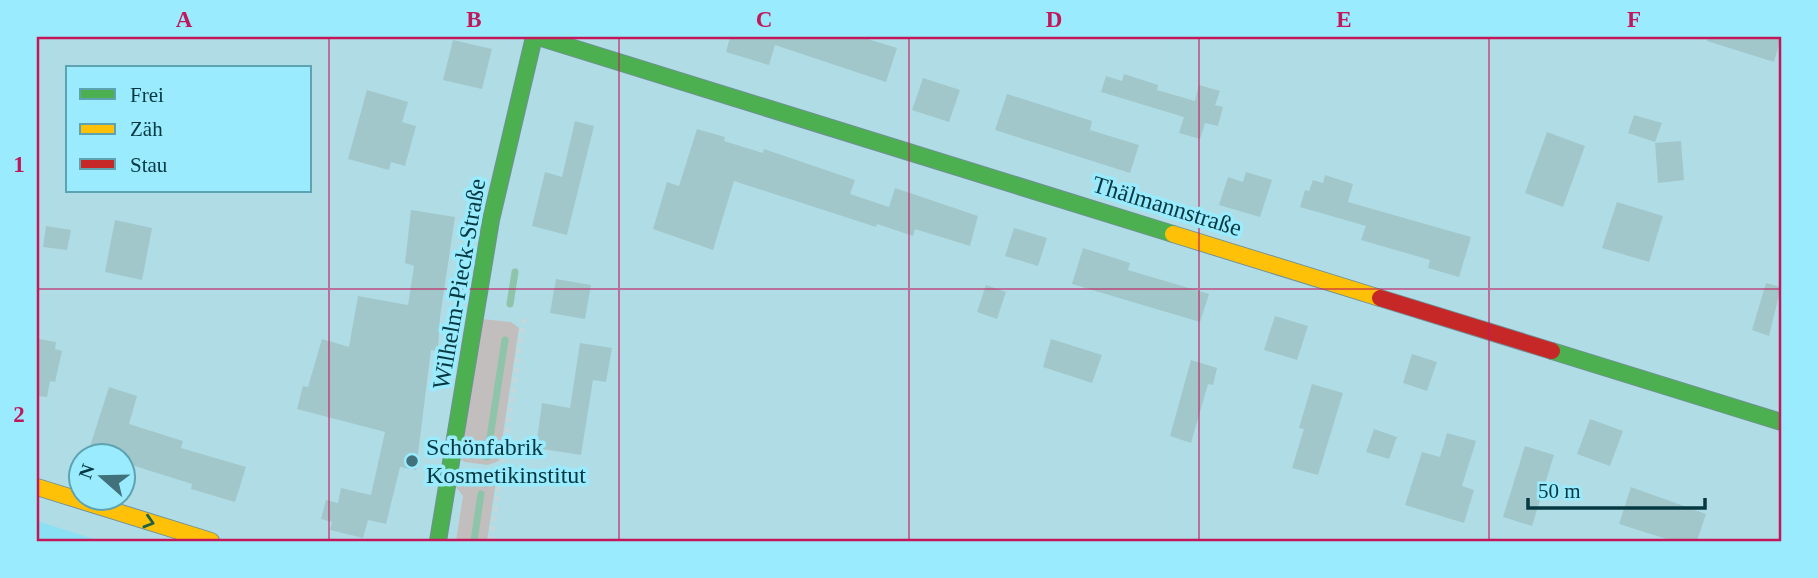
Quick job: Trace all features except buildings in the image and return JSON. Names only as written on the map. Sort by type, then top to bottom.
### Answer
[{"type":"street","name":"Thälmannstraße","points":[[536,37],[1781,422]]},
{"type":"street","name":"Wilhelm-Pieck-Straße","points":[[438,541],[491,220],[536,37]]},
{"type":"street","points":[[37,487],[211,541]]},
{"type":"path","points":[[491,541],[524,319]]},
{"type":"shaded area","points":[[482,319],[511,322],[519,328],[499,461],[488,465],[464,462],[460,458]]},
{"type":"shaded area","points":[[463,473],[486,474],[496,481],[487,541],[456,541],[463,496],[456,487],[457,477]]},
{"type":"shaded area","points":[[37,521],[100,541],[37,541]]},
{"type":"waterway","points":[[510,304],[515,272]]},
{"type":"waterway","points":[[487,457],[505,340]]},
{"type":"waterway","points":[[474,541],[481,494]]},
{"type":"traffic: fast","points":[[438,541],[491,220],[534,37]]},
{"type":"traffic: fast","points":[[538,37],[1173,234]]},
{"type":"traffic: fast","points":[[1552,351],[1781,422]]},
{"type":"traffic: slow","points":[[1173,234],[1380,298]]},
{"type":"traffic: slow","points":[[37,487],[211,541]]},
{"type":"traffic: jam","points":[[1380,298],[1552,351]]},
{"type":"place","name":"Schönfabrik Kosmetikinstitut","points":[[412,461]]}]
